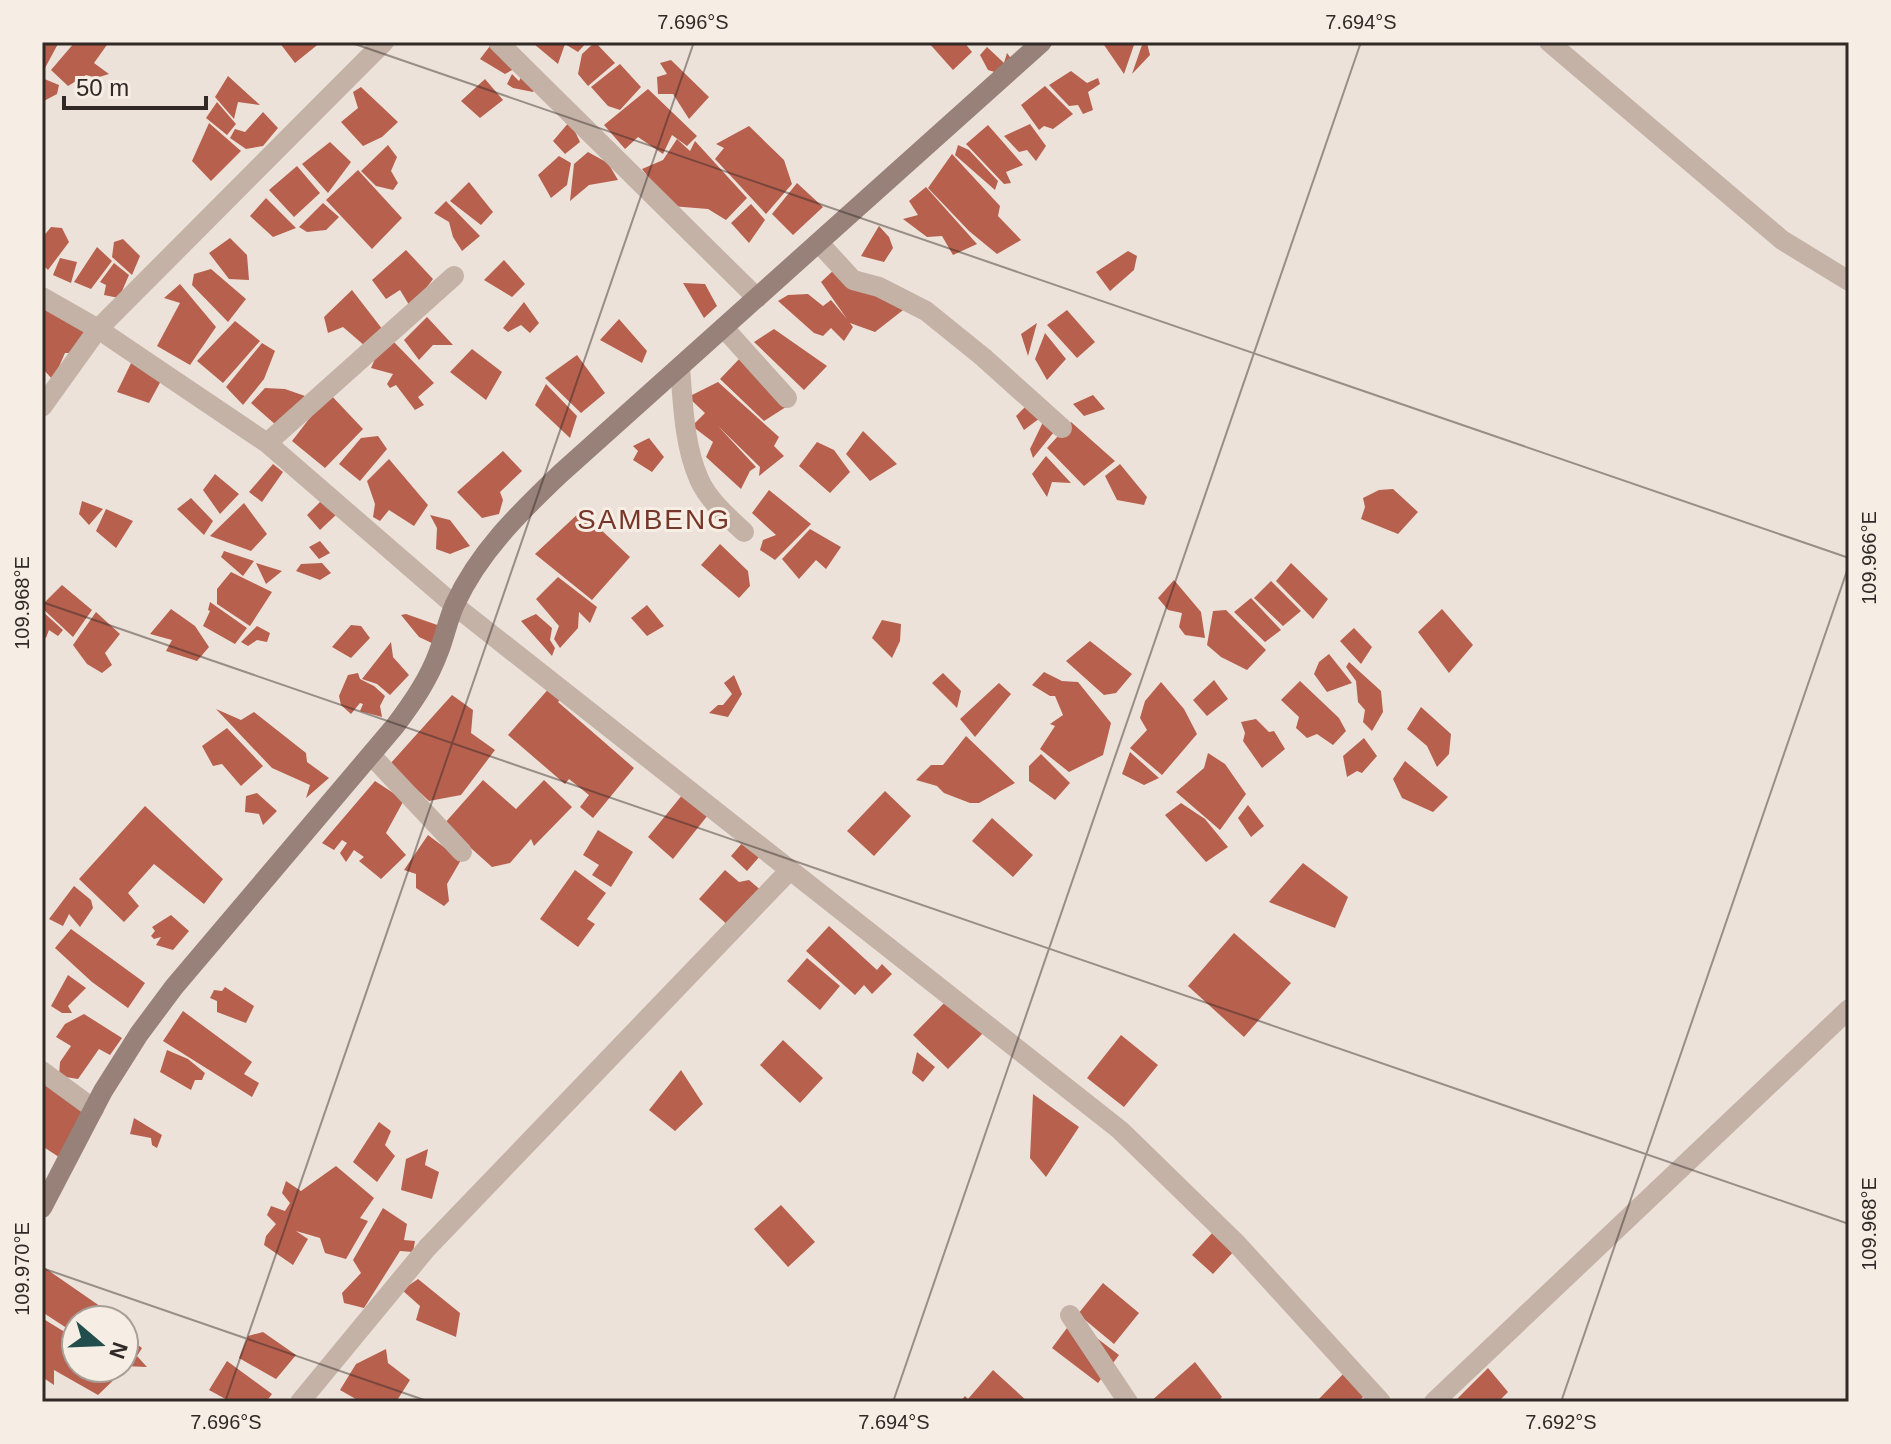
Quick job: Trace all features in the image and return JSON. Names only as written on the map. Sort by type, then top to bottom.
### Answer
[{"type":"street","points":[[42,407],[98,329],[384,42]]},
{"type":"street","points":[[498,42],[757,298]]},
{"type":"street","points":[[42,1208],[94,1109],[139,1034],[174,987],[371,755],[423,687],[439,652],[454,605],[473,570],[496,538],[519,513],[1042,42]]},
{"type":"street","points":[[1549,42],[1782,240],[1849,281]]},
{"type":"street","points":[[819,243],[853,280],[879,287],[926,311],[1062,428]]},
{"type":"street","points":[[267,443],[454,276]]},
{"type":"street","points":[[42,297],[98,329],[267,443],[454,605],[1120,1130],[1237,1244],[1381,1402]]},
{"type":"street","points":[[724,328],[787,398]]},
{"type":"street","points":[[680,367],[689,444],[699,481],[744,532]]},
{"type":"street","points":[[371,755],[462,852]]},
{"type":"street","points":[[300,1402],[427,1248],[790,870]]},
{"type":"street","points":[[1434,1402],[1849,1009]]},
{"type":"street","points":[[42,1071],[94,1109]]},
{"type":"street","points":[[1070,1315],[1128,1402]]},
{"type":"building","points":[[42,42],[59,42],[45,68],[42,67]]},
{"type":"building","points":[[75,42],[109,42],[94,63],[109,74],[96,78],[86,75],[68,86],[51,70]]},
{"type":"building","points":[[279,42],[321,42],[295,63]]},
{"type":"building","points":[[493,42],[514,69],[505,74],[480,59]]},
{"type":"building","points":[[587,42],[578,52],[565,44],[558,64],[534,44]]},
{"type":"building","points":[[595,42],[615,63],[588,86],[578,74],[582,54]]},
{"type":"building","points":[[928,42],[964,42],[972,52],[953,70]]},
{"type":"building","points":[[1102,42],[1135,42],[1124,74]]},
{"type":"building","points":[[1143,42],[1147,43],[1150,55],[1132,74]]},
{"type":"building","points":[[987,47],[1004,63],[1007,53],[1013,61],[1001,74],[988,70],[980,55]]},
{"type":"building","points":[[671,60],[709,97],[689,119],[673,94],[658,94],[657,77],[667,74],[660,63]]},
{"type":"building","points":[[620,64],[641,87],[620,110],[608,106],[591,87]]},
{"type":"building","points":[[1071,71],[1087,83],[1098,78],[1100,84],[1088,92],[1093,110],[1083,114],[1078,105],[1069,106],[1049,85]]},
{"type":"building","points":[[524,72],[538,85],[533,92],[507,84],[512,74],[519,81]]},
{"type":"building","points":[[228,76],[260,105],[238,102],[234,119],[215,97]]},
{"type":"building","points":[[42,78],[59,85],[57,94],[42,102]]},
{"type":"building","points":[[485,79],[503,100],[480,118],[461,101]]},
{"type":"building","points":[[1045,86],[1073,114],[1053,129],[1044,126],[1039,130],[1021,105]]},
{"type":"building","points":[[361,87],[398,122],[382,137],[363,146],[341,122],[358,108],[353,92]]},
{"type":"building","points":[[648,89],[697,136],[687,146],[672,135],[663,154],[638,137],[625,149],[604,125]]},
{"type":"building","points":[[217,102],[236,124],[227,135],[206,118]]},
{"type":"building","points":[[263,112],[278,128],[263,146],[246,149],[230,138],[235,129],[245,132]]},
{"type":"building","points":[[570,121],[580,142],[565,154],[553,141]]},
{"type":"building","points":[[209,123],[241,151],[211,181],[192,161]]},
{"type":"building","points":[[1030,124],[1046,146],[1036,161],[1027,150],[1019,152],[1004,136]]},
{"type":"building","points":[[988,125],[1023,165],[1006,172],[1011,183],[1004,184],[966,144]]},
{"type":"building","points":[[749,126],[784,160],[792,184],[766,214],[715,159],[724,148],[716,144]]},
{"type":"building","points":[[677,139],[690,151],[695,141],[747,198],[726,220],[708,209],[671,206],[642,169],[663,160]]},
{"type":"building","points":[[330,142],[351,162],[328,193],[302,164]]},
{"type":"building","points":[[388,145],[397,157],[391,171],[398,183],[393,190],[376,186],[361,171]]},
{"type":"building","points":[[958,145],[969,150],[998,181],[995,190],[955,155]]},
{"type":"building","points":[[588,152],[608,163],[618,180],[589,185],[570,201],[574,164]]},
{"type":"building","points":[[952,154],[1000,206],[998,216],[1021,240],[997,254],[969,231],[928,188]]},
{"type":"building","points":[[559,156],[571,163],[567,185],[551,198],[538,175]]},
{"type":"building","points":[[297,166],[320,193],[294,217],[269,190]]},
{"type":"building","points":[[358,170],[402,218],[372,249],[326,200]]},
{"type":"building","points":[[469,182],[493,212],[481,225],[450,201]]},
{"type":"building","points":[[797,183],[823,207],[793,235],[772,214]]},
{"type":"building","points":[[926,187],[977,244],[953,255],[942,236],[927,237],[903,219],[918,215],[909,201]]},
{"type":"building","points":[[266,198],[296,228],[273,237],[250,216]]},
{"type":"building","points":[[446,201],[480,236],[462,251],[453,237],[449,222],[434,213]]},
{"type":"building","points":[[323,203],[339,217],[326,230],[307,232],[299,227]]},
{"type":"building","points":[[751,204],[765,220],[749,243],[731,223]]},
{"type":"building","points":[[879,226],[889,237],[893,248],[884,262],[861,256]]},
{"type":"building","points":[[51,227],[62,228],[69,242],[48,270],[42,264],[42,238]]},
{"type":"building","points":[[230,238],[247,255],[249,280],[229,279],[209,253]]},
{"type":"building","points":[[123,239],[140,256],[132,275],[112,257],[114,242]]},
{"type":"building","points":[[97,247],[112,261],[91,289],[74,282]]},
{"type":"building","points":[[406,250],[433,279],[411,308],[400,290],[386,299],[372,280]]},
{"type":"building","points":[[1128,251],[1137,256],[1134,270],[1110,291],[1096,272]]},
{"type":"building","points":[[60,258],[77,262],[71,283],[53,275]]},
{"type":"building","points":[[504,260],[525,284],[512,297],[484,280]]},
{"type":"building","points":[[114,263],[129,275],[119,298],[104,295],[106,285],[100,282]]},
{"type":"building","points":[[836,268],[907,307],[875,332],[850,323],[853,327],[844,341],[831,328],[823,336],[814,333],[778,301],[788,295],[808,294],[823,306],[831,300],[847,319],[821,282]]},
{"type":"building","points":[[211,269],[246,299],[228,322],[192,285],[194,274]]},
{"type":"building","points":[[683,283],[705,284],[717,306],[704,318]]},
{"type":"building","points":[[180,284],[216,327],[190,365],[157,346],[180,303],[164,298]]},
{"type":"building","points":[[352,290],[383,330],[365,346],[343,327],[328,333],[324,317]]},
{"type":"building","points":[[42,300],[90,331],[73,353],[65,353],[53,380],[42,368]]},
{"type":"building","points":[[524,302],[539,323],[530,333],[521,325],[508,332],[503,328]]},
{"type":"building","points":[[1067,310],[1095,342],[1077,358],[1047,325]]},
{"type":"building","points":[[427,317],[453,345],[433,345],[419,360],[404,340]]},
{"type":"building","points":[[619,319],[647,351],[642,363],[600,340]]},
{"type":"building","points":[[235,321],[260,341],[223,383],[197,361]]},
{"type":"building","points":[[1037,323],[1028,356],[1021,334]]},
{"type":"building","points":[[774,329],[827,366],[804,390],[754,342]]},
{"type":"building","points":[[1045,333],[1066,359],[1047,380],[1035,359]]},
{"type":"building","points":[[392,340],[434,383],[418,397],[424,405],[415,410],[396,385],[390,388],[387,384],[393,374],[371,368],[378,352]]},
{"type":"building","points":[[262,343],[275,351],[264,379],[243,405],[226,387]]},
{"type":"building","points":[[472,349],[502,372],[486,400],[450,372]]},
{"type":"building","points":[[577,355],[605,393],[581,413],[545,378]]},
{"type":"building","points":[[742,356],[789,405],[764,421],[720,379]]},
{"type":"building","points":[[134,357],[162,379],[149,403],[117,392]]},
{"type":"building","points":[[718,382],[779,437],[774,446],[784,456],[759,476],[760,467],[718,426],[756,467],[750,471],[741,489],[706,457],[713,442],[692,426],[705,413],[688,397]]},
{"type":"building","points":[[546,384],[577,416],[570,438],[535,405]]},
{"type":"building","points":[[265,388],[285,389],[305,396],[276,425],[251,403]]},
{"type":"building","points":[[329,393],[363,429],[325,468],[292,441]]},
{"type":"building","points":[[1093,395],[1105,409],[1084,416],[1073,404]]},
{"type":"building","points":[[1027,405],[1040,418],[1024,430],[1016,416]]},
{"type":"building","points":[[1044,420],[1054,432],[1033,458],[1030,449]]},
{"type":"building","points":[[1071,422],[1115,461],[1084,486],[1047,448]]},
{"type":"building","points":[[863,431],[897,464],[870,481],[846,454]]},
{"type":"building","points":[[378,436],[387,449],[360,481],[339,464],[361,438]]},
{"type":"building","points":[[649,438],[664,457],[652,472],[633,460],[638,451],[633,446]]},
{"type":"building","points":[[817,442],[834,450],[850,472],[830,493],[799,466]]},
{"type":"building","points":[[503,451],[522,471],[500,492],[503,500],[499,514],[482,518],[457,492]]},
{"type":"building","points":[[1046,456],[1071,483],[1052,482],[1047,497],[1032,474]]},
{"type":"building","points":[[389,459],[428,505],[414,526],[389,510],[380,521],[373,517],[375,504],[367,481]]},
{"type":"building","points":[[273,464],[283,472],[262,502],[249,492]]},
{"type":"building","points":[[1120,464],[1147,497],[1144,505],[1117,500],[1105,476]]},
{"type":"building","points":[[215,474],[239,494],[220,514],[203,490]]},
{"type":"building","points":[[1393,489],[1418,512],[1398,534],[1361,519],[1365,507],[1363,498],[1379,490]]},
{"type":"building","points":[[769,490],[811,524],[775,560],[760,550],[763,540],[776,535],[752,513]]},
{"type":"building","points":[[191,498],[213,521],[204,535],[177,509]]},
{"type":"building","points":[[323,499],[337,514],[320,530],[307,515]]},
{"type":"building","points":[[82,501],[103,509],[89,525],[79,514]]},
{"type":"building","points":[[244,503],[267,534],[251,551],[210,536]]},
{"type":"building","points":[[106,509],[133,521],[116,548],[96,531]]},
{"type":"building","points":[[581,511],[630,557],[592,600],[535,554]]},
{"type":"building","points":[[430,515],[450,520],[470,546],[450,554],[436,549],[437,528]]},
{"type":"building","points":[[810,529],[841,547],[826,569],[816,560],[799,579],[782,559]]},
{"type":"building","points":[[320,541],[330,553],[319,559],[309,547]]},
{"type":"building","points":[[720,544],[748,571],[750,586],[739,598],[701,565]]},
{"type":"building","points":[[224,551],[254,561],[243,576],[221,557]]},
{"type":"building","points":[[256,563],[282,571],[266,584]]},
{"type":"building","points":[[322,563],[331,573],[320,580],[296,571],[301,564]]},
{"type":"building","points":[[1291,563],[1328,599],[1313,619],[1276,581]]},
{"type":"building","points":[[231,572],[272,592],[250,626],[217,604],[217,589]]},
{"type":"building","points":[[558,577],[597,607],[590,623],[579,612],[578,628],[560,648],[554,639],[559,626],[536,599]]},
{"type":"building","points":[[1174,580],[1201,612],[1205,638],[1185,635],[1179,627],[1182,613],[1168,610],[1158,598]]},
{"type":"building","points":[[1271,581],[1301,611],[1283,626],[1254,598]]},
{"type":"building","points":[[62,585],[92,610],[73,637],[42,608]]},
{"type":"building","points":[[1251,598],[1281,630],[1265,642],[1234,612]]},
{"type":"building","points":[[210,602],[247,628],[235,644],[203,626],[210,611]]},
{"type":"building","points":[[647,605],[664,626],[647,636],[631,618]]},
{"type":"building","points":[[171,609],[195,626],[209,647],[197,661],[166,651],[172,640],[150,634]]},
{"type":"building","points":[[1442,609],[1473,645],[1449,673],[1418,632]]},
{"type":"building","points":[[1226,610],[1266,650],[1247,670],[1221,657],[1207,645],[1213,611]]},
{"type":"building","points":[[42,611],[63,630],[58,636],[49,630],[46,638],[42,635]]},
{"type":"building","points":[[96,612],[120,634],[105,653],[112,665],[102,673],[87,664],[73,645]]},
{"type":"building","points":[[536,614],[552,628],[550,640],[555,648],[552,656],[521,621]]},
{"type":"building","points":[[401,615],[443,627],[436,645],[419,637]]},
{"type":"building","points":[[882,620],[901,624],[900,641],[892,658],[872,638]]},
{"type":"building","points":[[351,625],[361,626],[370,638],[351,658],[332,647]]},
{"type":"building","points":[[257,626],[270,633],[267,642],[257,640],[248,646],[241,642]]},
{"type":"building","points":[[1354,628],[1372,647],[1361,664],[1340,641]]},
{"type":"building","points":[[1090,641],[1132,674],[1116,693],[1104,695],[1066,661]]},
{"type":"building","points":[[391,642],[393,657],[409,675],[390,695],[377,684],[362,679]]},
{"type":"building","points":[[1329,654],[1352,683],[1327,692],[1314,674],[1319,662]]},
{"type":"building","points":[[1349,662],[1381,691],[1383,712],[1372,731],[1363,722],[1365,710],[1358,702],[1356,681],[1346,667]]},
{"type":"building","points":[[1044,672],[1062,681],[1078,682],[1111,723],[1103,755],[1069,772],[1040,749],[1055,726],[1050,724],[1063,715],[1055,696],[1032,685]]},
{"type":"building","points":[[358,673],[360,679],[385,696],[380,706],[382,717],[360,711],[363,704],[360,703],[351,714],[341,705],[339,696],[348,675]]},
{"type":"building","points":[[943,673],[961,691],[957,708],[932,683]]},
{"type":"building","points":[[734,675],[742,694],[728,717],[709,713],[718,705],[723,705],[732,694],[724,683]]},
{"type":"building","points":[[1214,680],[1228,699],[1207,716],[1193,700]]},
{"type":"building","points":[[1300,681],[1339,718],[1346,731],[1333,745],[1317,734],[1307,738],[1296,728],[1299,717],[1281,700]]},
{"type":"building","points":[[1161,682],[1184,709],[1197,734],[1162,775],[1130,748],[1147,730],[1140,718],[1145,701]]},
{"type":"building","points":[[999,683],[1011,694],[975,737],[960,719]]},
{"type":"building","points":[[551,686],[563,696],[558,702],[634,768],[593,818],[580,807],[589,795],[569,779],[565,784],[508,735]]},
{"type":"building","points":[[452,695],[473,710],[471,733],[495,750],[461,795],[429,801],[390,764]]},
{"type":"building","points":[[1421,707],[1451,734],[1449,754],[1437,767],[1427,746],[1407,729]]},
{"type":"building","points":[[216,709],[241,720],[254,712],[306,753],[307,762],[329,778],[306,798],[310,785],[272,768]]},
{"type":"building","points":[[1256,719],[1269,732],[1274,731],[1285,749],[1262,768],[1243,741],[1245,733],[1241,722]]},
{"type":"building","points":[[227,728],[263,766],[241,786],[222,764],[213,766],[202,746]]},
{"type":"building","points":[[966,736],[1015,783],[979,803],[970,803],[944,793],[937,786],[916,780],[931,765],[943,765]]},
{"type":"building","points":[[1364,738],[1377,756],[1362,773],[1357,771],[1347,777],[1343,756]]},
{"type":"building","points":[[1130,752],[1159,778],[1144,785],[1122,774]]},
{"type":"building","points":[[1208,753],[1225,764],[1246,794],[1220,830],[1176,792],[1204,768]]},
{"type":"building","points":[[1041,754],[1070,783],[1055,800],[1029,781],[1029,766]]},
{"type":"building","points":[[1405,761],[1448,797],[1433,812],[1402,798],[1393,779]]},
{"type":"building","points":[[483,780],[516,809],[544,780],[572,807],[534,846],[531,839],[510,863],[492,867],[444,824]]},
{"type":"building","points":[[375,781],[404,800],[386,833],[406,855],[381,879],[359,861],[364,857],[354,850],[346,862],[340,853],[347,843],[342,840],[334,850],[322,843]]},
{"type":"building","points":[[885,791],[911,816],[874,856],[847,831]]},
{"type":"building","points":[[257,793],[277,811],[263,825],[259,814],[245,812],[246,796]]},
{"type":"building","points":[[683,794],[708,815],[673,859],[648,837]]},
{"type":"building","points":[[1181,803],[1205,819],[1228,847],[1206,862],[1165,815]]},
{"type":"building","points":[[1248,805],[1264,826],[1251,837],[1238,818]]},
{"type":"building","points":[[145,806],[223,879],[204,904],[154,864],[128,893],[139,906],[124,922],[79,879]]},
{"type":"building","points":[[992,818],[1033,855],[1013,877],[972,841]]},
{"type":"building","points":[[598,830],[633,852],[611,887],[592,875],[599,865],[583,855]]},
{"type":"building","points":[[428,835],[461,860],[447,884],[449,901],[444,906],[416,888],[416,874],[404,870]]},
{"type":"building","points":[[743,842],[760,856],[747,871],[731,856]]},
{"type":"building","points":[[1303,863],[1348,897],[1335,928],[1269,902]]},
{"type":"building","points":[[575,870],[606,893],[587,919],[595,924],[578,947],[540,919]]},
{"type":"building","points":[[725,870],[739,882],[749,880],[763,892],[731,928],[699,899]]},
{"type":"building","points":[[74,886],[91,900],[93,908],[80,927],[69,914],[63,926],[49,919]]},
{"type":"building","points":[[171,915],[189,931],[173,950],[156,945],[161,937],[154,939],[151,936],[155,931],[152,927]]},
{"type":"building","points":[[829,926],[877,970],[882,964],[892,974],[872,994],[864,985],[855,995],[806,951]]},
{"type":"building","points":[[71,929],[145,983],[128,1008],[92,982],[55,948]]},
{"type":"building","points":[[1234,933],[1291,983],[1244,1037],[1188,986]]},
{"type":"building","points":[[807,958],[840,986],[820,1010],[787,981]]},
{"type":"building","points":[[68,975],[86,988],[68,1006],[72,1013],[62,1013],[51,1006]]},
{"type":"building","points":[[225,987],[254,1006],[246,1023],[217,1012],[217,1001],[210,998],[214,990],[222,991]]},
{"type":"building","points":[[949,998],[984,1032],[948,1069],[913,1035]]},
{"type":"building","points":[[183,1011],[252,1062],[244,1074],[259,1083],[252,1097],[163,1041]]},
{"type":"building","points":[[84,1014],[122,1038],[110,1055],[99,1049],[78,1079],[59,1076],[60,1062],[71,1046],[56,1037],[65,1024]]},
{"type":"building","points":[[1121,1035],[1158,1065],[1124,1107],[1087,1078]]},
{"type":"building","points":[[783,1040],[823,1078],[800,1103],[760,1065]]},
{"type":"building","points":[[167,1050],[188,1059],[205,1073],[202,1080],[195,1080],[191,1090],[160,1072]]},
{"type":"building","points":[[917,1052],[935,1067],[923,1082],[912,1073]]},
{"type":"building","points":[[681,1070],[703,1104],[675,1131],[649,1110]]},
{"type":"building","points":[[49,1079],[87,1109],[62,1159],[42,1146],[42,1088]]},
{"type":"building","points":[[1033,1094],[1079,1127],[1046,1177],[1030,1158]]},
{"type":"building","points":[[134,1118],[162,1135],[157,1148],[152,1145],[151,1138],[130,1134]]},
{"type":"building","points":[[379,1122],[391,1131],[385,1145],[395,1156],[377,1182],[353,1162]]},
{"type":"building","points":[[428,1149],[425,1165],[439,1172],[432,1199],[401,1190],[406,1159]]},
{"type":"building","points":[[336,1166],[374,1198],[360,1218],[368,1221],[346,1259],[325,1253],[320,1238],[296,1231],[308,1239],[293,1265],[264,1245],[266,1236],[276,1224],[267,1215],[271,1206],[285,1211],[290,1203],[282,1193],[286,1181],[301,1191]]},
{"type":"building","points":[[781,1205],[815,1242],[788,1267],[754,1229]]},
{"type":"building","points":[[383,1208],[407,1224],[404,1240],[415,1241],[413,1252],[400,1251],[364,1308],[344,1303],[342,1293],[361,1273],[353,1260]]},
{"type":"building","points":[[1214,1231],[1235,1250],[1213,1274],[1192,1255]]},
{"type":"building","points":[[42,1266],[97,1304],[60,1304],[60,1324],[42,1312]]},
{"type":"building","points":[[418,1279],[460,1313],[456,1337],[416,1320],[420,1306],[402,1290]]},
{"type":"building","points":[[1103,1283],[1139,1313],[1114,1344],[1078,1314]]},
{"type":"building","points":[[42,1318],[60,1329],[60,1373],[54,1370],[54,1385],[42,1377]]},
{"type":"building","points":[[1073,1320],[1119,1355],[1098,1383],[1052,1348]]},
{"type":"building","points":[[263,1332],[296,1355],[276,1379],[239,1358],[248,1336]]},
{"type":"building","points":[[386,1349],[388,1363],[410,1380],[396,1402],[361,1402],[340,1390],[356,1364]]},
{"type":"building","points":[[227,1361],[272,1394],[266,1402],[231,1402],[209,1390]]},
{"type":"building","points":[[1195,1362],[1222,1397],[1217,1402],[1150,1402]]},
{"type":"building","points":[[1488,1368],[1508,1392],[1498,1402],[1458,1402],[1456,1400]]},
{"type":"building","points":[[993,1370],[1028,1402],[960,1402],[965,1396],[968,1399]]},
{"type":"building","points":[[1345,1372],[1367,1393],[1358,1402],[1316,1402]]},
{"type":"building","points":[[79,1384],[109,1384],[98,1395]]},
{"type":"district","name":"SAMBENG","points":[[654,519]]}]
